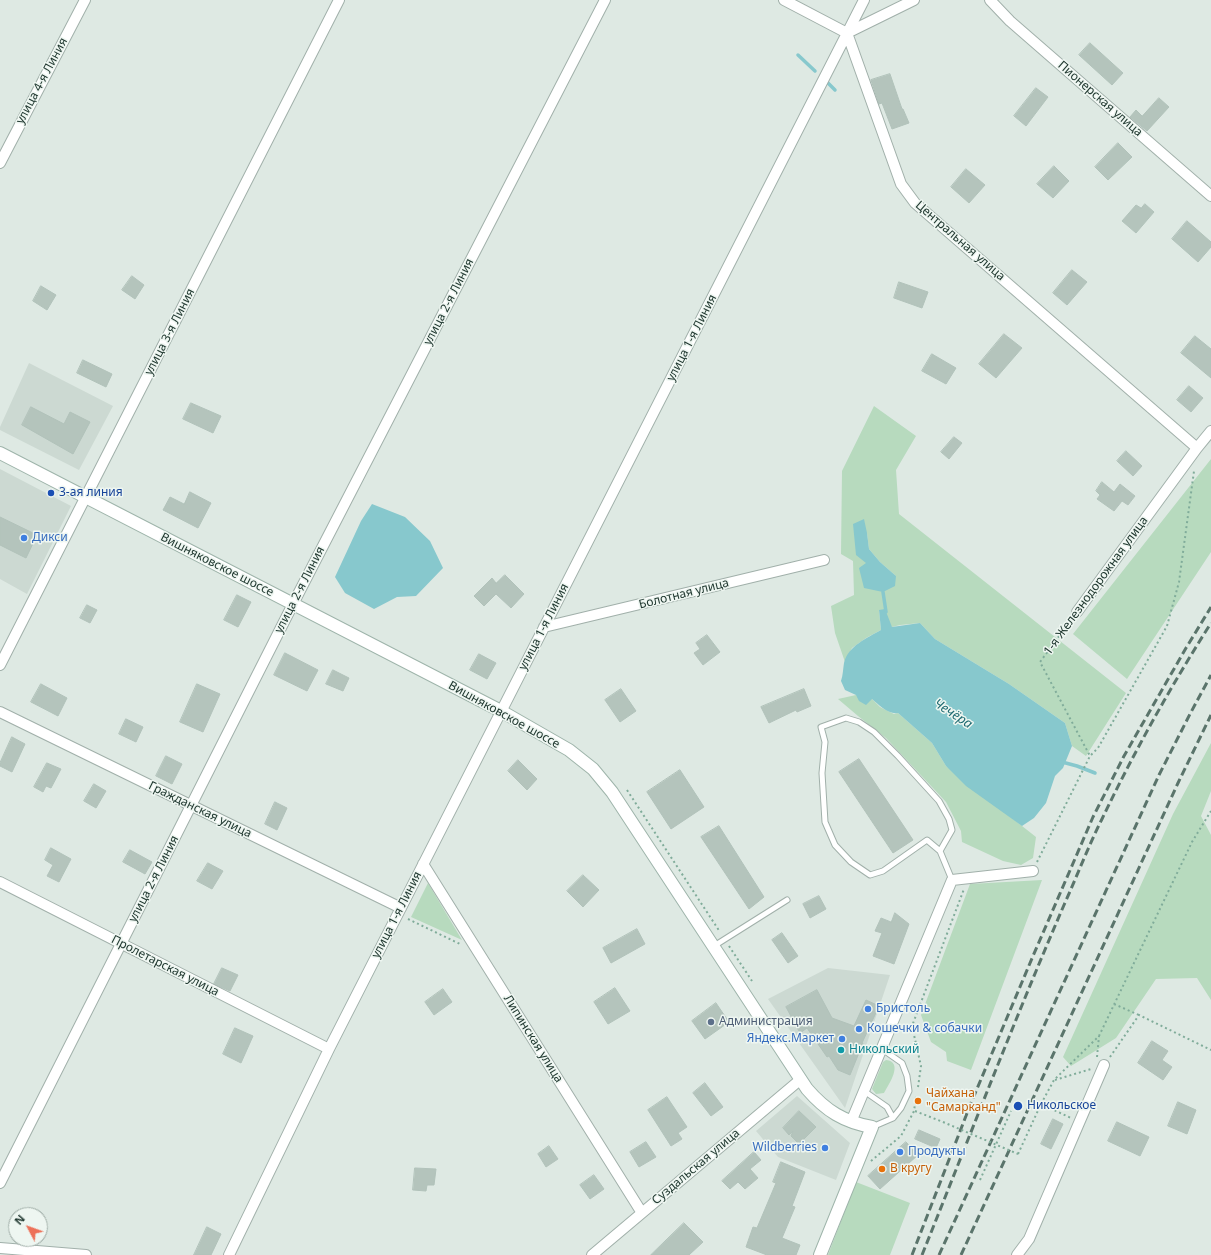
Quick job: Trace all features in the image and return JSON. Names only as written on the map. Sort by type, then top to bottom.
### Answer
[{"type":"street","name":"улица 4-я Линия","points":[[0,163],[85,0]]},
{"type":"street","name":"улица 3-я Линия","points":[[0,665],[339,0]]},
{"type":"street","name":"улица 2-я Линия","points":[[0,1183],[293,604],[605,0]]},
{"type":"street","points":[[784,0],[847,33],[914,0]]},
{"type":"street","name":"улица 1-я Линия","points":[[229,1255],[399,911],[864,0]]},
{"type":"street","name":"Пионерская улица","points":[[990,0],[1010,21],[1211,196]]},
{"type":"street","name":"Центральная улица","points":[[847,33],[901,184],[915,203],[1197,448]]},
{"type":"street","name":"1-я Железнодорожная улица","points":[[1077,612],[1211,431]]},
{"type":"street","name":"Вишняковское шоссе","points":[[0,453],[501,711],[569,750],[593,769],[612,792],[811,1094],[836,1115],[851,1122],[872,1127]]},
{"type":"street","name":"Болотная улица","points":[[544,628],[824,560]]},
{"type":"street","name":"Гражданская улица","points":[[0,712],[399,911]]},
{"type":"street","name":"Липинская улица","points":[[424,864],[642,1213]]},
{"type":"street","points":[[851,1122],[952,880],[1033,871]]},
{"type":"street","name":"Пролетарская улица","points":[[0,882],[330,1049]]},
{"type":"street","points":[[1016,1255],[1029,1239],[1104,1065]]},
{"type":"street","name":"Суздальская улица","points":[[592,1255],[801,1079]]},
{"type":"street","points":[[820,1255],[872,1127]]},
{"type":"street","points":[[0,1248],[86,1255]]},
{"type":"lane","points":[[940,851],[952,830],[949,819],[939,801],[898,756],[874,732],[859,722],[846,718],[821,727],[825,742],[822,774],[825,822],[835,844],[851,862],[870,875],[883,871],[927,840],[940,851],[952,880]]},
{"type":"lane","points":[[714,946],[787,900]]},
{"type":"lane","points":[[872,1127],[893,1118],[901,1108],[909,1091],[907,1076],[902,1063],[882,1049]]},
{"type":"lane","points":[[864,1091],[887,1107],[893,1118]]},
{"type":"path","points":[[1033,871],[1090,756],[1098,748],[1167,626],[1179,582],[1194,471]]},
{"type":"path","name":"1-я Железнодорожная улица","points":[[1077,612],[1040,662],[1090,756]]},
{"type":"path","points":[[914,1111],[1018,1154],[1054,1080],[1099,1036],[1192,842],[1211,811]]},
{"type":"path","points":[[918,1088],[921,1066],[912,1026],[968,879]]},
{"type":"path","points":[[399,911],[479,954]]},
{"type":"path","points":[[1114,1004],[1211,1050]]},
{"type":"path","points":[[1054,1080],[1104,1065],[1138,1015]]},
{"type":"path","points":[[868,1160],[872,1161],[901,1136],[914,1111],[916,1096]]},
{"type":"path","points":[[1041,1104],[1077,1120]]},
{"type":"path","points":[[980,1180],[1012,1111]]},
{"type":"shaded area","points":[[29,363],[113,406],[79,470],[0,430]]},
{"type":"shaded area","points":[[0,469],[71,506],[27,594],[0,579]]},
{"type":"shaded area","points":[[828,968],[890,975],[845,1108],[768,999]]},
{"type":"shaded area","points":[[797,1096],[850,1143],[836,1180],[778,1157],[756,1131]]},
{"type":"green space","points":[[874,406],[916,436],[896,470],[899,514],[1126,693],[1086,756],[1072,746],[1065,723],[1009,684],[935,639],[920,623],[892,627],[879,610],[881,630],[852,648],[845,662],[835,633],[831,606],[854,595],[853,561],[841,554],[842,471]],"holes":[[[867,533],[869,549],[880,562],[896,576],[866,563]]]},
{"type":"green space","points":[[1211,459],[1211,552],[1127,679],[1073,634]]},
{"type":"green space","points":[[856,695],[872,699],[880,707],[894,714],[898,713],[932,743],[946,766],[1036,837],[1033,858],[1021,865],[1003,861],[962,842],[961,831],[946,802],[886,738],[838,699]]},
{"type":"green space","points":[[1211,743],[1211,791],[1201,816],[1211,835],[1211,1000],[1197,978],[1156,979],[1116,1038],[1071,1066],[1063,1057],[1173,814]]},
{"type":"green space","points":[[1042,880],[971,1070],[947,1061],[946,1052],[931,1042],[921,1015],[970,884]]},
{"type":"green space","points":[[428,883],[462,940],[411,917]]},
{"type":"green space","points":[[886,1060],[894,1065],[894,1074],[884,1093],[876,1094],[872,1089],[883,1062]]},
{"type":"green space","points":[[856,1182],[910,1203],[890,1255],[828,1255]]},
{"type":"water","points":[[372,504],[405,517],[430,541],[443,568],[416,596],[397,597],[374,609],[345,593],[335,577],[361,521]]},
{"type":"water","points":[[864,519],[869,549],[880,562],[896,576],[895,586],[883,592],[864,588],[859,568],[866,563],[856,555],[853,524]]},
{"type":"water","points":[[885,609],[892,627],[920,623],[935,639],[1009,684],[1065,723],[1072,746],[1063,768],[1055,776],[1046,803],[1034,818],[1022,826],[966,786],[946,766],[932,743],[898,713],[888,711],[872,699],[866,705],[859,701],[856,695],[845,690],[841,681],[846,657],[854,647],[864,639],[881,630],[879,610]]},
{"type":"building","points":[[1090,43],[1123,73],[1112,85],[1079,55]]},
{"type":"building","points":[[890,74],[902,109],[909,123],[892,129],[882,103],[879,104],[871,80]]},
{"type":"building","points":[[1036,88],[1048,97],[1026,126],[1014,116]]},
{"type":"building","points":[[1159,98],[1169,107],[1147,131],[1130,117],[1136,110],[1142,116]]},
{"type":"building","points":[[1118,143],[1132,157],[1108,180],[1095,167]]},
{"type":"building","points":[[1054,166],[1069,181],[1053,198],[1037,184]]},
{"type":"building","points":[[966,169],[985,185],[969,203],[951,187]]},
{"type":"building","points":[[1145,204],[1154,212],[1136,233],[1122,221],[1136,205],[1141,208]]},
{"type":"building","points":[[1187,221],[1211,242],[1211,247],[1198,262],[1172,239]]},
{"type":"building","points":[[1072,270],[1087,282],[1067,305],[1053,293]]},
{"type":"building","points":[[132,276],[144,285],[135,299],[122,290]]},
{"type":"building","points":[[899,282],[928,292],[922,308],[894,298]]},
{"type":"building","points":[[41,286],[56,295],[47,310],[33,301]]},
{"type":"building","points":[[1004,334],[1022,348],[996,378],[979,364]]},
{"type":"building","points":[[1195,336],[1211,349],[1211,378],[1181,353]]},
{"type":"building","points":[[932,354],[956,368],[946,384],[922,371]]},
{"type":"building","points":[[83,360],[112,374],[106,387],[77,373]]},
{"type":"building","points":[[1189,386],[1203,398],[1191,412],[1177,400]]},
{"type":"building","points":[[191,403],[221,416],[213,433],[183,419]]},
{"type":"building","points":[[31,407],[64,424],[70,412],[90,422],[73,454],[22,425]]},
{"type":"building","points":[[954,437],[962,443],[949,459],[941,452]]},
{"type":"building","points":[[1126,451],[1142,466],[1133,476],[1117,461]]},
{"type":"building","points":[[1102,482],[1114,492],[1120,484],[1135,496],[1128,505],[1122,501],[1114,511],[1097,499],[1100,495],[1096,491]]},
{"type":"building","points":[[190,492],[211,503],[198,528],[163,510],[170,497],[184,504]]},
{"type":"building","points":[[0,517],[37,535],[26,558],[0,545]]},
{"type":"building","points":[[505,575],[524,594],[511,608],[496,594],[484,606],[474,596],[492,578],[496,583]]},
{"type":"building","points":[[237,595],[251,602],[238,627],[224,620]]},
{"type":"building","points":[[87,605],[97,610],[90,623],[80,618]]},
{"type":"building","points":[[707,635],[720,652],[703,665],[694,653],[700,649],[696,643]]},
{"type":"building","points":[[285,653],[318,670],[307,691],[274,675]]},
{"type":"building","points":[[479,654],[496,663],[487,679],[470,670]]},
{"type":"building","points":[[333,670],[349,678],[343,691],[326,684]]},
{"type":"building","points":[[41,684],[67,698],[58,716],[31,702]]},
{"type":"building","points":[[197,684],[220,694],[203,732],[180,722]]},
{"type":"building","points":[[621,689],[636,711],[620,722],[605,700]]},
{"type":"building","points":[[804,689],[811,706],[797,712],[796,710],[769,723],[761,707]]},
{"type":"building","points":[[126,719],[143,727],[136,742],[119,734]]},
{"type":"building","points":[[12,737],[25,744],[12,772],[0,766],[0,763]]},
{"type":"building","points":[[166,756],[182,764],[172,784],[156,776]]},
{"type":"building","points":[[859,759],[913,840],[893,853],[839,772]]},
{"type":"building","points":[[518,760],[537,779],[527,790],[508,771]]},
{"type":"building","points":[[47,763],[61,769],[51,788],[46,786],[43,792],[34,787]]},
{"type":"building","points":[[680,770],[704,807],[671,829],[647,792]]},
{"type":"building","points":[[94,784],[106,791],[96,808],[84,801]]},
{"type":"building","points":[[275,802],[287,808],[277,830],[265,824]]},
{"type":"building","points":[[719,826],[764,897],[749,909],[701,837]]},
{"type":"building","points":[[51,848],[71,859],[59,882],[47,876],[53,865],[45,860]]},
{"type":"building","points":[[130,850],[152,862],[145,874],[123,862]]},
{"type":"building","points":[[208,863],[223,871],[212,889],[197,881]]},
{"type":"building","points":[[583,875],[599,890],[583,907],[567,891]]},
{"type":"building","points":[[819,896],[826,909],[810,918],[803,904]]},
{"type":"building","points":[[895,913],[909,924],[894,964],[873,956],[882,933],[875,931],[881,918],[891,922]]},
{"type":"building","points":[[637,929],[645,944],[611,963],[603,948]]},
{"type":"building","points":[[782,933],[798,956],[788,963],[772,940]]},
{"type":"building","points":[[222,968],[238,975],[230,991],[214,984]]},
{"type":"building","points":[[615,988],[630,1011],[608,1024],[594,1002]]},
{"type":"building","points":[[443,989],[452,1002],[434,1015],[425,1002]]},
{"type":"building","points":[[817,990],[832,1018],[854,1026],[866,1000],[879,1006],[862,1043],[850,1075],[838,1070],[807,1028],[800,1033],[786,1007]]},
{"type":"building","points":[[716,1003],[729,1022],[705,1039],[692,1021]]},
{"type":"building","points":[[235,1028],[253,1036],[241,1063],[223,1054]]},
{"type":"building","points":[[1152,1041],[1168,1051],[1162,1060],[1172,1067],[1163,1080],[1138,1063]]},
{"type":"building","points":[[705,1083],[723,1107],[711,1116],[693,1093]]},
{"type":"building","points":[[667,1097],[687,1127],[678,1133],[682,1139],[671,1146],[648,1110]]},
{"type":"building","points":[[1178,1102],[1196,1110],[1187,1134],[1168,1126]]},
{"type":"building","points":[[799,1111],[816,1127],[799,1144],[791,1136],[793,1131],[789,1135],[783,1128]]},
{"type":"building","points":[[1053,1119],[1063,1124],[1051,1149],[1041,1144]]},
{"type":"building","points":[[1117,1122],[1149,1137],[1140,1156],[1108,1141]]},
{"type":"building","points":[[919,1130],[940,1139],[936,1148],[915,1139]]},
{"type":"building","points":[[646,1142],[656,1157],[639,1167],[630,1152]]},
{"type":"building","points":[[906,1142],[918,1155],[880,1189],[868,1176]]},
{"type":"building","points":[[549,1146],[558,1159],[546,1167],[538,1154]]},
{"type":"building","points":[[754,1152],[761,1160],[750,1169],[758,1178],[745,1189],[738,1182],[730,1189],[722,1181]]},
{"type":"building","points":[[781,1162],[805,1172],[792,1206],[795,1207],[782,1238],[800,1245],[796,1255],[767,1255],[746,1247],[753,1227],[757,1228],[776,1183],[773,1182]]},
{"type":"building","points":[[415,1168],[436,1169],[434,1185],[427,1185],[426,1191],[413,1190]]},
{"type":"building","points":[[594,1175],[604,1189],[590,1199],[580,1185]]},
{"type":"building","points":[[684,1223],[703,1242],[689,1255],[651,1255]]},
{"type":"building","points":[[207,1227],[221,1234],[211,1255],[194,1255]]},
{"type":"waterway","points":[[798,55],[815,71]]},
{"type":"waterway","points":[[825,80],[835,90]]},
{"type":"waterway","name":"Чечёра","points":[[883,592],[886,612]]},
{"type":"waterway","name":"Чечёра","points":[[1062,762],[1095,773]]},
{"type":"railway","points":[[912,1255],[971,1103],[1093,817],[1124,756],[1211,607]]},
{"type":"railway","points":[[922,1255],[1027,992],[1092,840],[1127,769],[1211,623]]},
{"type":"railway","points":[[939,1255],[1159,775],[1211,675]]},
{"type":"railway","points":[[961,1255],[1178,783],[1211,715]]},
{"type":"place","name":"3-ая линия","points":[[51,493]]},
{"type":"place","name":"Дикси","points":[[24,538]]},
{"type":"place","name":"Бристоль","points":[[868,1009]]},
{"type":"place","name":"Администрация","points":[[711,1022]]},
{"type":"place","name":"Кошечки & собачки","points":[[859,1029]]},
{"type":"place","name":"Яндекс.Маркет","points":[[842,1039]]},
{"type":"place","name":"Никольский","points":[[841,1050]]},
{"type":"place","name":"Чайхана \"Самарканд\"","points":[[918,1101]]},
{"type":"place","name":"Никольское","points":[[1018,1106]]},
{"type":"place","name":"Wildberries","points":[[825,1148]]},
{"type":"place","name":"Продукты","points":[[900,1152]]},
{"type":"place","name":"В кругу","points":[[882,1169]]}]
